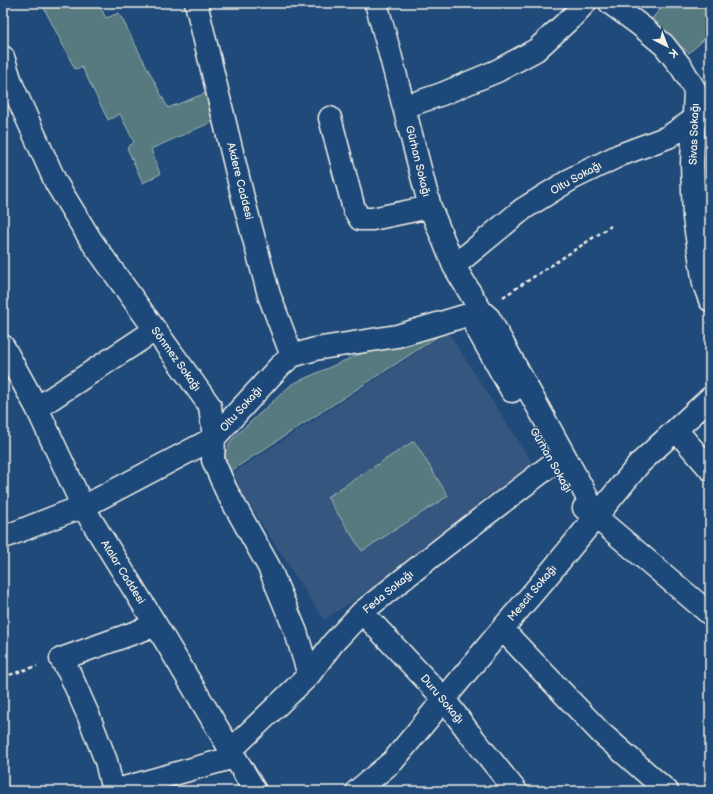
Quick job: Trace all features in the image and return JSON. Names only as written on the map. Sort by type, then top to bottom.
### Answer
[{"type":"street","name":"Akdere Caddesi","points":[[196,3],[268,295],[292,356]]},
{"type":"street","name":"Gürhan Sokağı","points":[[376,3],[430,207],[454,266],[481,311],[489,318],[558,459],[585,493],[596,517],[710,614]]},
{"type":"street","points":[[404,107],[442,94],[497,71],[536,50],[585,3]]},
{"type":"street","name":"Sivas Sokağı","points":[[610,3],[664,45],[682,68],[695,90],[702,115],[692,164],[702,217],[704,284],[710,300]]},
{"type":"street","name":"Sönmez Sokağı","points":[[3,57],[12,85],[56,183],[92,242],[210,406],[214,438],[213,460],[226,490],[269,567],[296,632],[309,675]]},
{"type":"street","name":"Oltu Sokağı","points":[[454,266],[523,209],[573,178],[620,155],[668,137],[702,115]]},
{"type":"street","points":[[330,118],[354,209],[360,219],[372,219],[430,207]]},
{"type":"street","name":"Oltu Sokağı","points":[[7,536],[82,507],[214,438],[280,366],[292,356],[315,349],[397,336],[481,311]]},
{"type":"street","points":[[38,408],[155,330]]},
{"type":"street","name":"Atalar Caddesi","points":[[3,346],[38,408],[82,507],[156,625],[255,791]]},
{"type":"street","name":"Mescit Sokağı","points":[[357,791],[393,761],[640,463],[710,398]]},
{"type":"street","points":[[676,430],[710,469]]},
{"type":"street","name":"Feda Sokağı","points":[[233,753],[309,675],[333,643],[362,612],[558,459]]},
{"type":"street","name":"Duru Sokağı","points":[[362,612],[444,699],[516,791]]},
{"type":"street","points":[[156,625],[61,659],[70,674],[89,717],[106,761],[113,791],[233,753]]},
{"type":"street","points":[[502,629],[601,732],[667,791]]},
{"type":"path","points":[[481,311],[611,226]]},
{"type":"path","points":[[3,677],[61,659]]},
{"type":"shaded area","points":[[448,332],[535,467],[480,501],[487,511],[324,620],[230,475]]},
{"type":"green space","points":[[55,3],[98,3],[106,18],[119,13],[168,108],[206,93],[214,121],[151,149],[160,174],[143,183],[127,148],[134,142],[120,114],[108,120],[82,67],[75,69],[44,8]]},
{"type":"green space","points":[[665,3],[710,3],[710,34],[689,53],[650,21]]},
{"type":"green space","points":[[442,328],[445,332],[228,473],[225,453],[233,438],[292,384],[355,356]]},
{"type":"green space","points":[[414,441],[448,496],[362,551],[327,497]]}]
